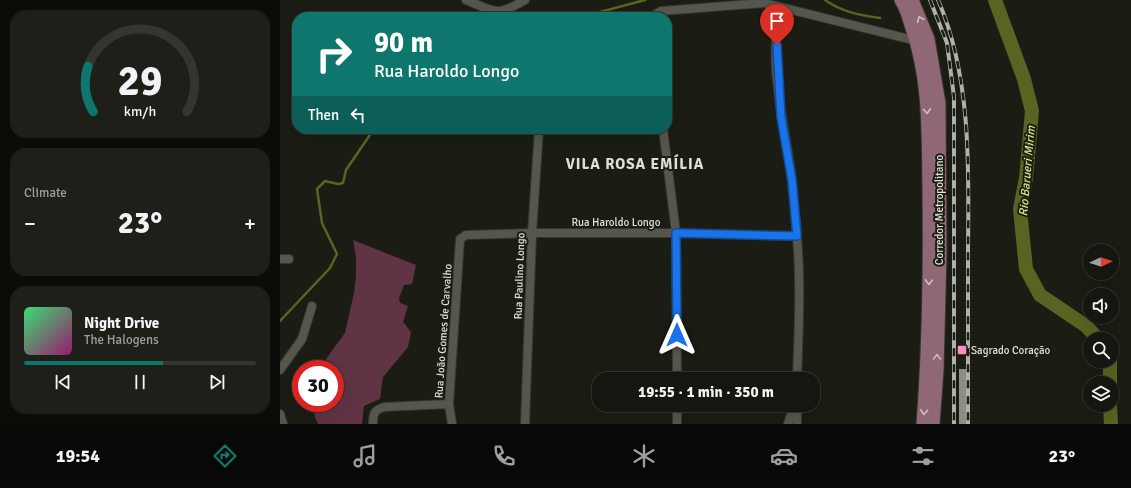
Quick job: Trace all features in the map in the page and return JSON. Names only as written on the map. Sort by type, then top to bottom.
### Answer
[{"type":"main road","points":[[901,0],[917,41],[925,78],[929,145],[930,252],[927,370],[923,424]]},
{"type":"main road","name":"Corredor Metropolitano","points":[[912,0],[928,39],[938,98],[940,254],[937,370],[933,424]]},
{"type":"main road","points":[[917,41],[923,46],[938,98]]},
{"type":"street","points":[[466,0],[499,12],[512,8],[526,0]]},
{"type":"street","points":[[672,12],[737,2],[764,3],[917,41]]},
{"type":"street","points":[[781,8],[777,20],[776,57],[781,117],[792,180],[797,236],[799,278],[797,372]]},
{"type":"street","name":"Rua Paulino Longo","points":[[525,424],[532,233],[539,134]]},
{"type":"street","points":[[664,134],[676,233],[677,372]]},
{"type":"street","name":"Rua Haroldo Longo","points":[[460,239],[472,234],[532,233],[676,233],[797,236]]},
{"type":"street","name":"Rua João Gomes de Carvalho","points":[[452,424],[449,404],[460,239]]},
{"type":"street","points":[[280,259],[289,259]]},
{"type":"street","points":[[280,370],[302,339],[312,306]]},
{"type":"street","points":[[373,424],[373,413],[384,407],[449,404]]},
{"type":"street","points":[[677,412],[677,424]]},
{"type":"street","points":[[788,424],[792,412]]},
{"type":"street","points":[[796,412],[797,424]]},
{"type":"street","points":[[280,414],[283,424]]},
{"type":"shaded area","points":[[353,240],[416,265],[412,284],[404,285],[399,298],[400,303],[408,306],[403,322],[411,332],[408,347],[383,377],[380,399],[364,406],[362,424],[318,424],[314,412],[344,412],[344,360],[326,360],[345,333],[354,293],[356,257]]},
{"type":"building","points":[[959,369],[966,369],[966,424],[959,424]]},
{"type":"waterway","points":[[600,12],[645,0]]},
{"type":"waterway","points":[[825,0],[851,12],[880,18]]},
{"type":"waterway","name":"Rio Barueri Mirim","points":[[995,0],[1024,79],[1032,111],[1026,178],[1020,209],[1026,269],[1040,295],[1086,326],[1092,332]]},
{"type":"waterway","points":[[280,321],[330,268],[337,254],[322,223],[317,189],[325,181],[338,184],[343,183],[346,170],[371,134]]},
{"type":"waterway","name":"Rio Barueri Mirim","points":[[1110,368],[1110,376]]},
{"type":"waterway","name":"Rio Barueri Mirim","points":[[1110,412],[1111,424]]},
{"type":"railway","points":[[930,0],[947,43],[954,97],[954,424]]},
{"type":"railway","points":[[938,0],[949,29],[957,59],[966,122],[968,154],[968,424]]},
{"type":"place","name":"Sagrado Coração","points":[[962,350]]},
{"type":"district","name":"VILA ROSA EMÍLIA","points":[[635,164]]},
{"type":"route","points":[[677,335],[676,233],[797,236],[792,180],[781,117],[776,57],[777,45]]}]
